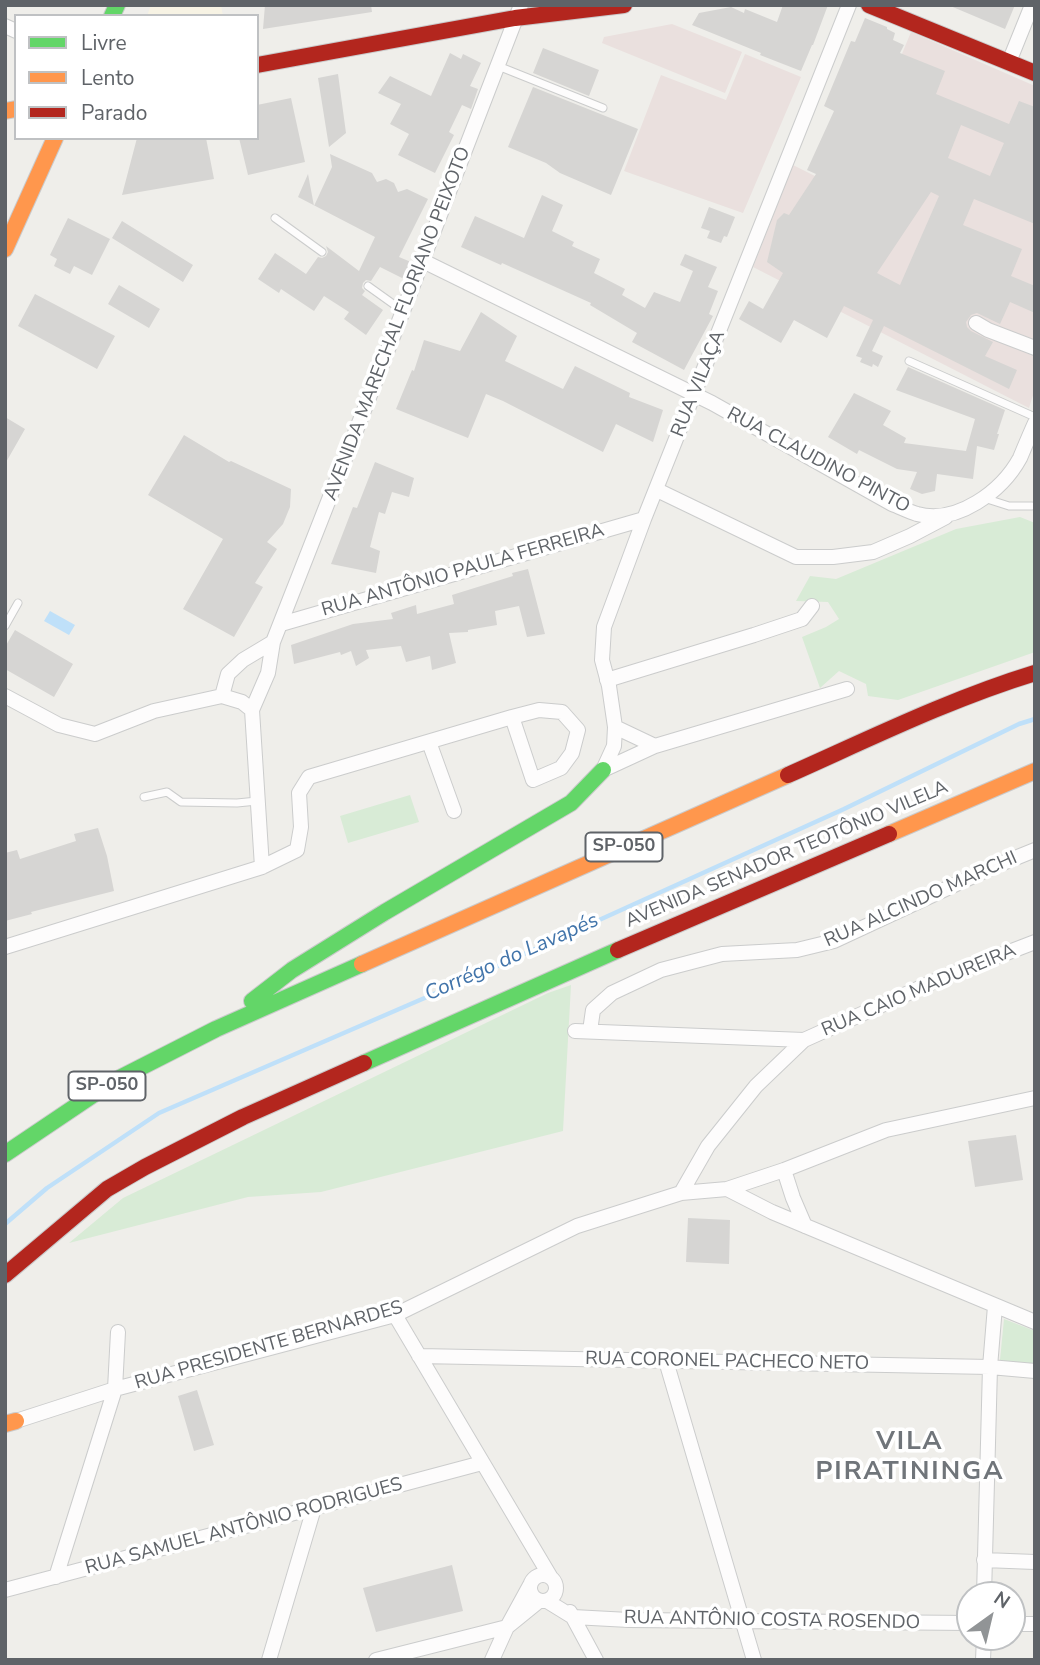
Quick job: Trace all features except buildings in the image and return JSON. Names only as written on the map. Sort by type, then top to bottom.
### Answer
[{"type":"main road","points":[[259,65],[518,12],[624,5]]},
{"type":"main road","points":[[869,5],[1035,74]]},
{"type":"main road","points":[[5,248],[54,140]]},
{"type":"main road","name":"SP-050","points":[[5,1154],[112,1082],[216,1028],[911,720],[1035,673]]},
{"type":"main road","points":[[216,1028],[292,970],[384,912],[571,803],[603,770]]},
{"type":"main road","name":"AVENIDA SENADOR TEOTÔNIO VILELA","points":[[5,1275],[107,1189],[243,1117],[761,888],[1035,771]]},
{"type":"street","name":"RUA VILAÇA","points":[[603,770],[614,746],[615,727],[603,660],[604,627],[644,519],[849,5]]},
{"type":"street","points":[[1009,62],[1032,5]]},
{"type":"street","name":"AVENIDA MARECHAL FLORIANO PEIXOTO","points":[[262,867],[252,710],[268,673],[274,642],[518,12]]},
{"type":"street","name":"RUA CLAUDINO PINTO","points":[[423,261],[694,395],[892,503],[919,514],[953,513],[966,509],[994,491],[1019,460],[1035,420]]},
{"type":"street","points":[[976,323],[1035,348]]},
{"type":"street","points":[[656,490],[796,557],[833,557],[873,552],[953,513]]},
{"type":"street","name":"RUA ANTÔNIO PAULA FERREIRA","points":[[281,624],[644,519]]},
{"type":"street","points":[[607,680],[802,619],[812,606]]},
{"type":"street","points":[[222,696],[228,674],[243,660],[274,642]]},
{"type":"street","points":[[603,770],[655,746],[847,689]]},
{"type":"street","points":[[5,696],[60,725],[95,734],[153,711],[222,696],[242,702],[252,710]]},
{"type":"street","points":[[5,947],[262,867],[297,850],[302,827],[299,793],[309,777],[512,717],[539,710],[562,712],[578,730],[572,753],[561,768],[533,780],[512,717]]},
{"type":"street","points":[[615,727],[655,746]]},
{"type":"street","points":[[429,742],[454,811]]},
{"type":"street","name":"RUA ALCINDO MARCHI","points":[[583,1031],[593,1010],[612,993],[661,970],[722,954],[797,950],[834,942],[1035,850]]},
{"type":"street","name":"RUA CAIO MADUREIRA","points":[[681,1193],[708,1146],[756,1086],[804,1040],[944,977],[1035,942]]},
{"type":"street","name":"RUA CAIO MADUREIRA","points":[[583,1031],[804,1040]]},
{"type":"street","name":"RUA PRESIDENTE BERNARDES","points":[[9,1421],[115,1389],[395,1315],[576,1226],[681,1193],[727,1189],[886,1130],[1035,1098]]},
{"type":"street","points":[[784,1170],[805,1226]]},
{"type":"street","points":[[727,1189],[772,1212],[1035,1322]]},
{"type":"street","points":[[984,1581],[990,1367],[995,1306]]},
{"type":"street","points":[[395,1315],[527,1540],[548,1592]]},
{"type":"street","points":[[56,1577],[115,1389],[118,1332]]},
{"type":"street","name":"RUA CORONEL PACHECO NETO","points":[[419,1356],[990,1367],[1035,1371]]},
{"type":"street","points":[[666,1361],[754,1660]]},
{"type":"street","name":"RUA SAMUEL ANTÔNIO RODRIGUES","points":[[5,1590],[482,1463]]},
{"type":"street","points":[[269,1660],[314,1508]]},
{"type":"street","points":[[527,1540],[533,1597],[548,1592]]},
{"type":"street","points":[[984,1560],[1035,1562]]},
{"type":"street","points":[[492,1660],[531,1583],[538,1576],[548,1592],[573,1617],[596,1660]]},
{"type":"street","points":[[376,1660],[507,1627],[548,1592]]},
{"type":"street","name":"RUA ANTÔNIO COSTA ROSENDO","points":[[573,1617],[629,1620],[956,1623]]},
{"type":"lane","points":[[498,65],[604,108]]},
{"type":"lane","points":[[275,218],[321,252]]},
{"type":"lane","points":[[368,286],[403,311]]},
{"type":"lane","points":[[909,361],[1035,420]]},
{"type":"lane","points":[[983,498],[1009,506],[1032,506]]},
{"type":"lane","points":[[5,626],[18,603]]},
{"type":"lane","points":[[144,797],[167,792],[181,802],[258,801]]},
{"type":"shaded area","points":[[151,5],[221,5],[223,14],[148,14]]},
{"type":"shaded area","points":[[672,24],[742,52],[725,93],[602,43],[604,37]]},
{"type":"shaded area","points":[[911,32],[1035,86],[1035,389],[1029,408],[753,267],[793,165],[845,191]]},
{"type":"shaded area","points":[[745,54],[801,77],[743,213],[624,171],[661,75],[726,100]]},
{"type":"green space","points":[[1020,517],[1035,523],[1035,652],[898,700],[868,696],[866,684],[839,671],[820,688],[802,637],[839,619],[828,602],[796,601],[810,576],[836,579],[956,529]]},
{"type":"green space","points":[[410,795],[419,822],[348,843],[340,816]]},
{"type":"green space","points":[[571,985],[563,1131],[321,1192],[248,1197],[69,1243],[123,1198],[548,993]]},
{"type":"green space","points":[[1004,1319],[1035,1331],[1035,1371],[999,1370]]},
{"type":"water","points":[[50,611],[75,625],[69,635],[44,621]]},
{"type":"waterway","name":"Corrégo do Lavapés","points":[[5,1224],[47,1188],[159,1113],[480,974],[844,809],[1019,724],[1035,719]]},
{"type":"traffic: fast","points":[[113,14],[117,5]]},
{"type":"traffic: fast","points":[[252,1001],[292,970],[385,912],[571,803],[603,770]]},
{"type":"traffic: fast","points":[[364,1063],[618,950]]},
{"type":"traffic: fast","points":[[5,1154],[112,1082],[216,1029],[362,964]]},
{"type":"traffic: slow","points":[[5,111],[14,109]]},
{"type":"traffic: slow","points":[[5,249],[54,140]]},
{"type":"traffic: slow","points":[[889,834],[1035,771]]},
{"type":"traffic: slow","points":[[362,964],[788,775]]},
{"type":"traffic: slow","points":[[5,1424],[16,1421]]},
{"type":"traffic: jam","points":[[259,65],[515,18],[624,5]]},
{"type":"traffic: jam","points":[[869,5],[1035,73]]},
{"type":"traffic: jam","points":[[788,775],[941,707],[1035,673]]},
{"type":"traffic: jam","points":[[618,950],[889,834]]},
{"type":"traffic: jam","points":[[5,1275],[107,1189],[243,1117],[364,1063]]},
{"type":"district","name":"VILA PIRATININGA","points":[[910,1458]]}]
